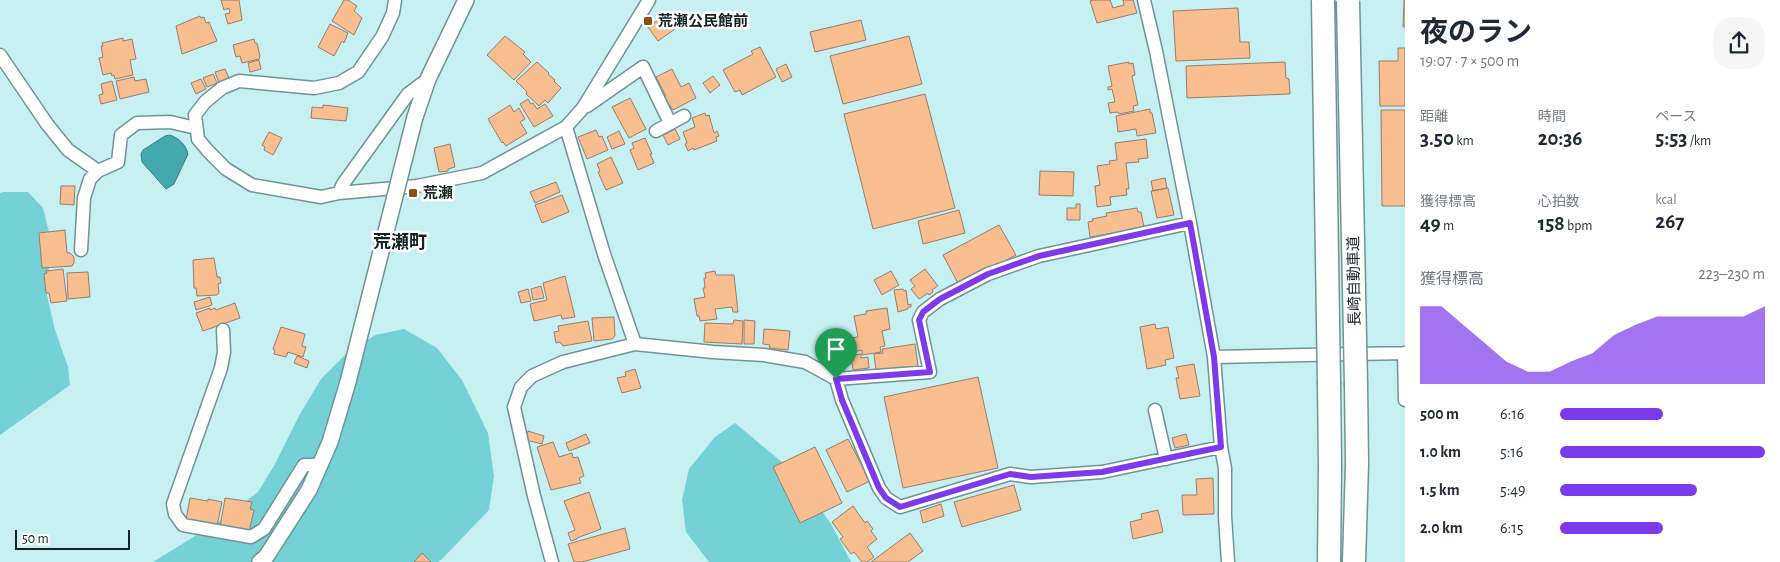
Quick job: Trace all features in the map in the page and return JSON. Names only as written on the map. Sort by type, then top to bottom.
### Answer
[{"type":"highway","name":"長崎自動車道","points":[[1323,0],[1330,466],[1329,562]]},
{"type":"highway","name":"長崎自動車道","points":[[1348,1],[1357,464],[1354,562]]},
{"type":"street","points":[[395,0],[393,13],[382,37],[358,72],[339,83],[314,88],[239,81],[222,88],[205,102],[195,115],[198,139],[208,152],[226,169],[252,185],[321,197],[339,193],[417,186],[482,173],[566,127],[583,108],[649,0]]},
{"type":"street","points":[[260,562],[266,557],[309,490],[330,442],[348,382],[415,116],[428,79],[466,0]]},
{"type":"street","points":[[1144,0],[1190,223],[1214,357],[1221,447],[1225,468],[1225,516],[1228,562]]},
{"type":"street","points":[[0,55],[46,124],[68,150],[98,171]]},
{"type":"street","points":[[583,108],[643,67],[670,123]]},
{"type":"street","points":[[339,193],[343,184],[408,94],[428,79]]},
{"type":"street","points":[[656,131],[684,116]]},
{"type":"street","points":[[81,250],[84,198],[90,179],[98,171],[118,162],[121,135],[137,123],[170,122],[196,128]]},
{"type":"street","points":[[566,127],[604,254],[635,344]]},
{"type":"street","points":[[552,562],[534,496],[514,406],[521,387],[532,376],[563,362],[635,344],[764,355],[805,362],[836,379],[930,372],[919,320],[923,312],[940,299],[988,274],[1039,256],[1190,223]]},
{"type":"street","points":[[223,330],[224,352],[221,368],[172,504],[175,514],[183,525],[251,537],[264,529],[304,465],[320,465]]},
{"type":"street","points":[[1214,357],[1405,353],[1405,400]]},
{"type":"street","points":[[836,379],[842,400],[879,488],[886,498],[900,507],[1010,474],[1031,477],[1102,472],[1221,447]]},
{"type":"street","points":[[1155,410],[1166,459]]},
{"type":"shaded area","points":[[170,135],[182,142],[188,154],[174,184],[166,189],[142,162],[141,154],[143,150],[165,136]]},
{"type":"shaded area","points":[[28,192],[43,208],[51,240],[47,295],[55,330],[68,367],[70,385],[0,435],[0,193]]},
{"type":"shaded area","points":[[404,329],[437,348],[462,380],[488,433],[494,476],[489,510],[442,559],[438,562],[153,562],[221,520],[258,492],[321,379],[345,355],[375,335]]},
{"type":"shaded area","points":[[735,423],[796,474],[831,524],[851,562],[709,562],[686,532],[682,500],[689,469],[715,437]]},
{"type":"building","points":[[221,0],[239,0],[242,20],[228,24],[225,14],[230,13],[229,8],[224,10]]},
{"type":"building","points":[[344,0],[348,0],[357,6],[354,11],[362,18],[354,35],[332,21]]},
{"type":"building","points":[[1110,0],[1113,8],[1124,5],[1123,0],[1133,0],[1137,13],[1097,23],[1090,1]]},
{"type":"building","points":[[1404,0],[1405,27],[1403,27]]},
{"type":"building","points":[[1238,8],[1240,42],[1249,42],[1250,58],[1176,61],[1173,11]]},
{"type":"building","points":[[665,15],[675,29],[658,41],[648,27]]},
{"type":"building","points":[[200,16],[201,18],[204,17],[206,23],[209,22],[217,41],[182,54],[176,26]]},
{"type":"building","points":[[861,20],[866,40],[815,52],[810,32]]},
{"type":"building","points":[[330,24],[348,33],[344,43],[342,41],[334,56],[318,47]]},
{"type":"building","points":[[505,36],[525,52],[523,54],[531,62],[514,80],[487,55]]},
{"type":"building","points":[[909,36],[922,84],[843,104],[830,56]]},
{"type":"building","points":[[123,38],[123,41],[132,39],[136,59],[130,60],[133,75],[115,79],[111,73],[103,75],[99,58],[103,57],[102,43]]},
{"type":"building","points":[[254,39],[255,43],[257,43],[259,59],[242,63],[240,56],[236,57],[233,45]]},
{"type":"building","points":[[760,47],[776,77],[742,95],[740,90],[735,92],[723,70],[753,54],[751,51]]},
{"type":"building","points":[[1398,48],[1405,48],[1405,106],[1380,106],[1379,61],[1398,61]]},
{"type":"building","points":[[259,60],[261,69],[250,72],[248,63]]},
{"type":"building","points":[[537,62],[561,88],[548,103],[545,100],[539,106],[516,81]]},
{"type":"building","points":[[1129,62],[1129,64],[1133,63],[1135,75],[1132,76],[1138,105],[1133,106],[1134,111],[1119,114],[1118,112],[1110,113],[1108,103],[1115,102],[1112,89],[1108,90],[1108,87],[1112,86],[1108,66]]},
{"type":"building","points":[[1285,62],[1290,94],[1187,98],[1186,66]]},
{"type":"building","points":[[786,64],[792,77],[782,82],[776,69]]},
{"type":"building","points":[[225,69],[229,78],[219,83],[215,72]]},
{"type":"building","points":[[672,69],[681,87],[689,83],[696,98],[673,110],[664,97],[666,96],[656,77]]},
{"type":"building","points":[[213,74],[217,83],[207,87],[203,78]]},
{"type":"building","points":[[713,76],[720,85],[710,93],[703,83]]},
{"type":"building","points":[[134,77],[135,81],[146,79],[149,92],[120,99],[116,81]]},
{"type":"building","points":[[201,79],[206,89],[196,94],[191,83]]},
{"type":"building","points":[[112,81],[117,100],[101,104],[99,95],[103,94],[101,84]]},
{"type":"building","points":[[925,94],[955,208],[873,229],[844,114]]},
{"type":"building","points":[[630,98],[646,129],[629,138],[612,107]]},
{"type":"building","points":[[528,99],[537,109],[545,104],[553,116],[534,127],[520,104]]},
{"type":"building","points":[[323,105],[348,108],[346,121],[311,118],[312,107],[323,108]]},
{"type":"building","points":[[510,105],[514,112],[519,108],[525,119],[520,122],[527,133],[506,146],[502,143],[488,119]]},
{"type":"building","points":[[1150,109],[1156,133],[1137,136],[1136,129],[1118,132],[1116,116]]},
{"type":"building","points":[[1381,110],[1405,110],[1405,206],[1382,206]]},
{"type":"building","points":[[705,113],[706,116],[709,115],[714,133],[717,131],[719,136],[716,137],[717,141],[688,151],[683,132],[695,127],[692,118]]},
{"type":"building","points":[[675,129],[680,139],[668,145],[663,135]]},
{"type":"building","points":[[596,130],[599,137],[602,136],[608,150],[587,159],[578,137]]},
{"type":"building","points":[[619,131],[625,144],[612,149],[607,137]]},
{"type":"building","points":[[269,132],[282,138],[273,155],[264,150],[265,147],[262,145]]},
{"type":"building","points":[[645,138],[654,163],[638,170],[630,150],[634,148],[632,143]]},
{"type":"building","points":[[1146,139],[1148,158],[1138,159],[1139,162],[1126,163],[1129,189],[1126,189],[1127,195],[1110,197],[1111,205],[1097,207],[1095,186],[1100,185],[1097,166],[1110,164],[1109,161],[1117,160],[1115,143]]},
{"type":"building","points":[[450,144],[455,167],[448,169],[448,171],[439,172],[434,148]]},
{"type":"building","points":[[611,157],[623,183],[606,190],[598,172],[600,171],[597,164]]},
{"type":"building","points":[[1040,171],[1074,172],[1073,196],[1039,195]]},
{"type":"building","points":[[1165,178],[1167,188],[1153,191],[1151,181]]},
{"type":"building","points":[[556,182],[560,192],[535,203],[530,192]]},
{"type":"building","points":[[61,186],[75,186],[74,205],[60,204]]},
{"type":"building","points":[[1168,188],[1174,215],[1157,218],[1151,191]]},
{"type":"building","points":[[562,195],[569,212],[542,223],[535,205]]},
{"type":"building","points":[[1076,204],[1080,204],[1080,220],[1067,220],[1067,208],[1076,208]]},
{"type":"building","points":[[1137,208],[1138,212],[1141,212],[1144,228],[1090,237],[1088,222],[1093,221],[1092,219],[1107,216],[1106,213]]},
{"type":"building","points":[[959,210],[965,233],[923,244],[918,221]]},
{"type":"building","points":[[999,225],[1016,255],[959,285],[943,255]]},
{"type":"building","points":[[65,230],[67,253],[74,257],[74,263],[72,266],[42,268],[39,233]]},
{"type":"building","points":[[214,258],[217,277],[220,277],[221,283],[218,284],[219,293],[217,295],[197,296],[196,288],[194,288],[193,260]]},
{"type":"building","points":[[63,269],[67,301],[51,303],[49,293],[46,293],[44,274],[47,273],[46,271]]},
{"type":"building","points":[[925,269],[938,286],[929,295],[928,293],[919,299],[911,289],[915,286],[910,280]]},
{"type":"building","points":[[715,271],[716,275],[734,275],[738,312],[733,312],[732,307],[715,309],[717,319],[700,321],[699,316],[697,316],[694,299],[705,297],[703,288],[705,288],[705,273]]},
{"type":"building","points":[[891,271],[899,285],[882,295],[874,280]]},
{"type":"building","points":[[88,272],[90,297],[68,299],[67,273]]},
{"type":"building","points":[[565,276],[575,317],[562,319],[561,315],[534,321],[530,304],[547,300],[543,283]]},
{"type":"building","points":[[541,286],[544,298],[533,300],[531,289]]},
{"type":"building","points":[[528,289],[531,301],[521,303],[518,292]]},
{"type":"building","points":[[903,289],[904,291],[906,290],[908,305],[911,304],[911,307],[898,312],[894,290]]},
{"type":"building","points":[[210,297],[212,305],[196,310],[194,302]]},
{"type":"building","points":[[235,303],[240,318],[203,331],[196,313],[210,308],[210,310],[215,308],[216,310]]},
{"type":"building","points":[[887,308],[890,329],[882,331],[885,346],[880,347],[881,352],[862,355],[862,350],[854,352],[851,338],[858,337],[854,316],[866,314],[866,311]]},
{"type":"building","points":[[614,317],[615,336],[612,339],[594,341],[592,318]]},
{"type":"building","points":[[734,320],[743,321],[742,344],[704,342],[705,323],[733,324]]},
{"type":"building","points":[[744,320],[755,321],[754,344],[744,344]]},
{"type":"building","points":[[588,321],[592,341],[563,346],[560,342],[556,343],[554,332],[559,331],[558,326]]},
{"type":"building","points":[[1155,324],[1156,329],[1168,327],[1174,358],[1165,360],[1166,365],[1147,369],[1140,327]]},
{"type":"building","points":[[281,327],[305,334],[302,346],[306,347],[303,357],[288,352],[286,357],[274,354],[275,350],[273,349]]},
{"type":"building","points":[[764,329],[790,331],[788,350],[769,348],[770,345],[763,344]]},
{"type":"building","points":[[915,344],[918,366],[876,371],[874,354],[883,353],[882,349]]},
{"type":"building","points":[[861,354],[861,358],[868,357],[869,368],[853,370],[852,363],[845,364],[844,356]]},
{"type":"building","points":[[297,356],[309,361],[307,368],[294,363]]},
{"type":"building","points":[[1194,364],[1200,396],[1180,399],[1176,378],[1179,378],[1176,367]]},
{"type":"building","points":[[635,369],[641,388],[622,393],[617,378],[626,376],[625,372]]},
{"type":"building","points":[[978,377],[998,468],[903,488],[884,397]]},
{"type":"building","points":[[528,431],[544,436],[542,444],[526,440]]},
{"type":"building","points":[[586,434],[590,443],[569,451],[566,443]]},
{"type":"building","points":[[1186,434],[1189,445],[1175,448],[1172,438]]},
{"type":"building","points":[[848,439],[870,481],[847,492],[826,450]]},
{"type":"building","points":[[553,442],[559,457],[572,453],[573,458],[578,457],[584,476],[579,478],[581,483],[551,490],[537,447]]},
{"type":"building","points":[[815,447],[842,503],[800,523],[773,467]]},
{"type":"building","points":[[1213,478],[1214,514],[1183,515],[1182,495],[1197,495],[1196,479]]},
{"type":"building","points":[[1014,485],[1021,510],[962,527],[954,502]]},
{"type":"building","points":[[589,492],[601,529],[571,541],[568,533],[575,530],[564,501]]},
{"type":"building","points":[[190,498],[222,502],[217,526],[186,520]]},
{"type":"building","points":[[225,498],[252,502],[250,509],[254,510],[249,532],[220,527]]},
{"type":"building","points":[[941,504],[944,516],[923,523],[920,511]]},
{"type":"building","points":[[853,506],[865,523],[867,521],[873,529],[871,531],[877,539],[867,547],[874,557],[867,562],[862,562],[854,552],[851,554],[840,539],[843,537],[832,522]]},
{"type":"building","points":[[1158,510],[1163,532],[1133,539],[1130,522],[1142,519],[1141,514]]},
{"type":"building","points":[[625,528],[630,549],[582,562],[574,562],[568,544]]},
{"type":"building","points":[[910,533],[923,551],[908,562],[871,562]]},
{"type":"building","points":[[422,553],[431,562],[414,562]]},
{"type":"place","name":"荒瀬公民館前","points":[[648,21]]},
{"type":"place","name":"荒瀬","points":[[413,193]]},
{"type":"district","name":"荒瀬町","points":[[400,242]]},
{"type":"route","points":[[1190,223],[1214,357],[1220,414],[1221,447],[1102,472],[1031,477],[1010,474],[900,507],[886,498],[879,488],[842,400],[836,379],[930,372],[919,320],[923,312],[940,299],[988,274],[1039,256],[1190,223]]}]
